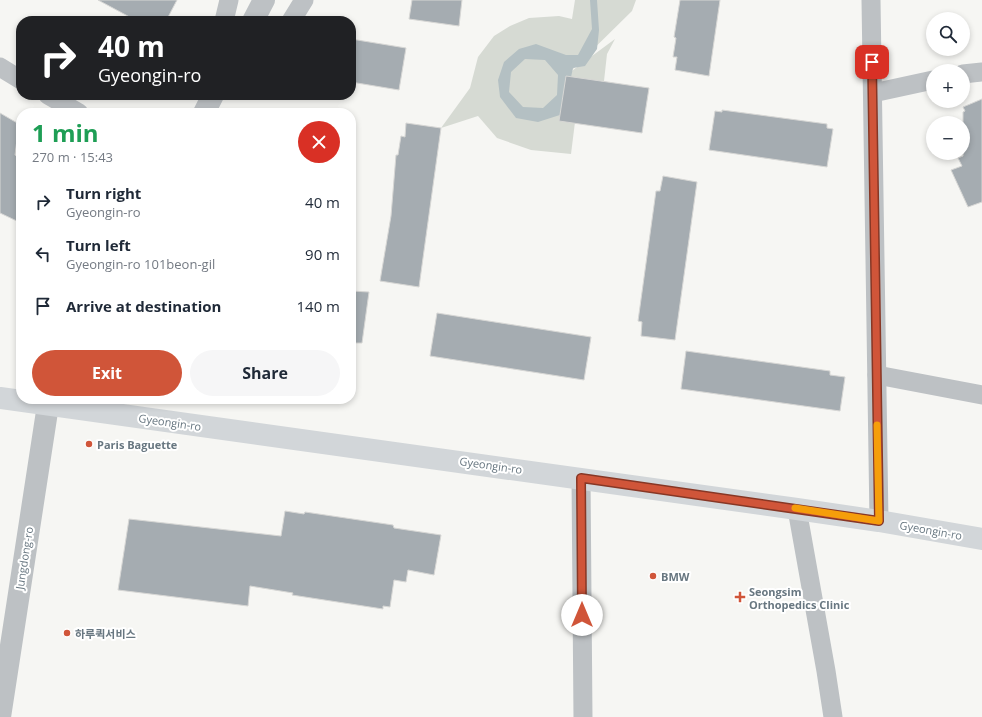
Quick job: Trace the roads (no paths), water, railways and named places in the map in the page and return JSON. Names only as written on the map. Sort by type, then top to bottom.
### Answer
[{"type":"main road","name":"Gyeongin-ro","points":[[0,398],[16,399]]},
{"type":"main road","name":"Gyeongin-ro","points":[[63,404],[879,521],[982,539]]},
{"type":"street","points":[[225,16],[229,0]]},
{"type":"street","points":[[256,16],[264,0]]},
{"type":"street","points":[[293,16],[304,0]]},
{"type":"street","points":[[871,0],[879,521]]},
{"type":"street","points":[[0,67],[16,77]]},
{"type":"street","points":[[970,73],[982,72]]},
{"type":"street","points":[[873,93],[926,82]]},
{"type":"street","points":[[57,100],[70,108]]},
{"type":"street","points":[[209,108],[218,100]]},
{"type":"street","points":[[877,375],[982,395]]},
{"type":"street","name":"Jungdong-ro","points":[[0,717],[49,404]]},
{"type":"street","points":[[581,478],[583,717]]},
{"type":"street","points":[[797,509],[833,717]]},
{"type":"place","name":"Paris Baguette","points":[[89,444]]},
{"type":"place","name":"BMW","points":[[653,576]]},
{"type":"place","name":"Seongsim Orthopedics Clinic","points":[[740,597]]},
{"type":"place","name":"하루퀵서비스","points":[[67,633]]}]
